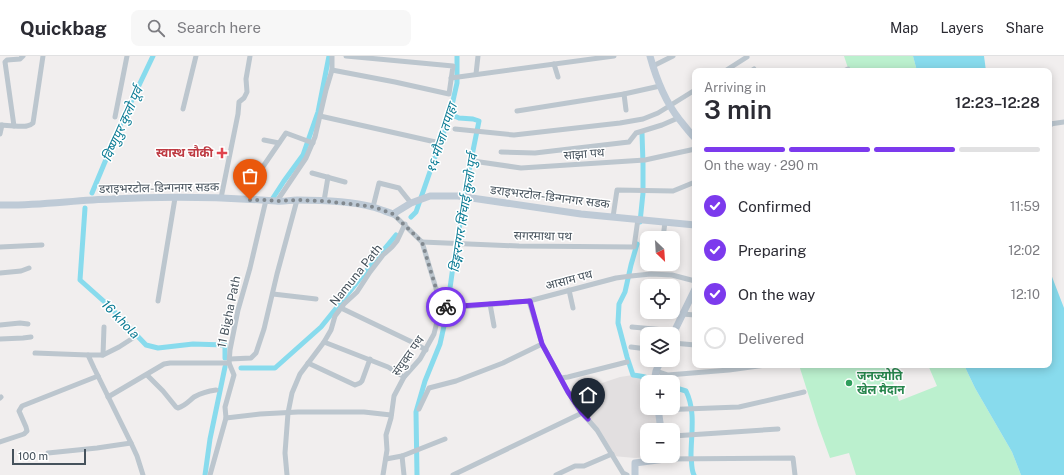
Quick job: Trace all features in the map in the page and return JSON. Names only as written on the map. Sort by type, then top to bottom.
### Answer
[{"type":"street","points":[[14,126],[5,62],[7,60],[20,59],[23,56]]},
{"type":"street","points":[[0,134],[1,125],[26,126],[33,123],[43,56]]},
{"type":"street","points":[[115,117],[127,56]]},
{"type":"street","points":[[183,108],[196,56]]},
{"type":"street","points":[[222,198],[239,102],[248,92],[246,79],[250,56]]},
{"type":"street","points":[[277,201],[306,158],[309,141],[320,116],[332,70],[332,56]]},
{"type":"street","points":[[332,70],[449,94],[456,77],[453,66],[346,56]]},
{"type":"street","points":[[476,74],[478,56]]},
{"type":"street","points":[[566,56],[566,62]]},
{"type":"street","points":[[456,77],[614,56]]},
{"type":"street","points":[[650,56],[660,86],[670,106],[692,134]]},
{"type":"street","points":[[653,66],[673,56]]},
{"type":"street","points":[[730,68],[747,57]]},
{"type":"street","points":[[554,64],[558,77]]},
{"type":"street","points":[[516,111],[624,94],[660,86]]},
{"type":"street","points":[[455,129],[514,135],[620,123],[643,119],[658,113],[692,92]]},
{"type":"street","points":[[624,94],[626,110]]},
{"type":"street","points":[[320,116],[440,143]]},
{"type":"street","points":[[501,152],[535,153],[629,142],[636,133],[662,125],[678,118]]},
{"type":"street","points":[[1052,125],[1064,122]]},
{"type":"street","points":[[250,200],[260,171],[286,133],[309,141]]},
{"type":"street","points":[[264,140],[279,143]]},
{"type":"street","name":"साझा पथ","points":[[473,161],[521,168],[643,160],[692,150]]},
{"type":"street","points":[[312,173],[345,182]]},
{"type":"street","points":[[324,201],[328,177]]},
{"type":"street","points":[[374,207],[379,183],[399,188],[411,203]]},
{"type":"street","points":[[613,217],[617,190],[674,191],[692,183]]},
{"type":"street","name":"डराइभरटोल-डिन्गनगर सडक","points":[[0,205],[19,206],[111,199],[222,198],[277,201],[324,201],[374,207],[393,214],[411,203],[430,196],[458,196],[581,214],[692,224]]},
{"type":"street","points":[[158,301],[175,198]]},
{"type":"street","name":"11 Bigha Path","points":[[210,475],[226,418],[225,406],[234,375],[230,361],[230,350],[238,310],[250,268],[266,200]]},
{"type":"street","points":[[108,397],[164,364],[230,361],[251,358],[256,354],[264,330],[297,200]]},
{"type":"street","points":[[393,214],[422,242],[441,305]]},
{"type":"street","name":"सगरमाथा पथ","points":[[422,242],[519,246],[634,247],[640,219]]},
{"type":"street","points":[[664,231],[665,222]]},
{"type":"street","name":"Namuna Path","points":[[287,475],[285,453],[288,413],[292,393],[300,374],[324,342],[335,316],[344,304],[357,292],[383,255],[397,241],[405,224]]},
{"type":"street","points":[[0,247],[42,244]]},
{"type":"street","points":[[0,273],[29,268]]},
{"type":"street","name":"आसाम पथ","points":[[441,305],[448,308],[530,301],[628,276],[651,274],[672,275],[692,280]]},
{"type":"street","points":[[569,290],[574,308]]},
{"type":"street","points":[[273,294],[316,299]]},
{"type":"street","points":[[676,327],[692,296]]},
{"type":"street","points":[[530,301],[542,344],[568,392],[582,413],[597,430],[623,474]]},
{"type":"street","points":[[490,304],[494,326]]},
{"type":"street","name":"संयुक्त पथ","points":[[383,475],[387,450],[386,435],[394,396],[404,377],[426,350],[434,334],[441,305]]},
{"type":"street","points":[[341,308],[426,350]]},
{"type":"street","points":[[682,314],[692,315]]},
{"type":"street","points":[[0,325],[20,323],[28,324]]},
{"type":"street","points":[[632,327],[640,328]]},
{"type":"street","points":[[103,355],[104,328]]},
{"type":"street","points":[[0,339],[32,337]]},
{"type":"street","points":[[35,353],[103,355],[134,338]]},
{"type":"street","points":[[324,342],[370,359],[388,367],[404,377]]},
{"type":"street","points":[[419,409],[429,388],[503,363],[542,344]]},
{"type":"street","points":[[680,344],[692,345]]},
{"type":"street","points":[[631,347],[640,348]]},
{"type":"street","points":[[88,355],[131,443],[143,475]]},
{"type":"street","points":[[308,363],[355,385],[362,381],[370,359]]},
{"type":"street","points":[[561,378],[628,362]]},
{"type":"street","points":[[655,375],[658,367]]},
{"type":"street","points":[[656,371],[668,375],[743,368]]},
{"type":"street","points":[[147,375],[178,408],[181,408],[195,397],[203,393],[216,390]]},
{"type":"street","points":[[0,442],[27,432],[19,410],[22,406],[98,376]]},
{"type":"street","points":[[680,409],[739,407],[804,392]]},
{"type":"street","points":[[226,418],[260,414],[288,413],[364,412],[391,414]]},
{"type":"street","points":[[453,475],[582,413]]},
{"type":"street","points":[[680,436],[778,429]]},
{"type":"street","points":[[386,459],[402,456],[445,440]]},
{"type":"street","points":[[48,453],[131,443]]},
{"type":"street","points":[[556,475],[575,466],[584,466],[612,454]]},
{"type":"street","points":[[402,456],[404,475]]},
{"type":"street","points":[[680,459],[793,458],[795,475]]},
{"type":"street","points":[[635,475],[635,463],[640,462]]},
{"type":"shaded area","points":[[633,375],[640,376],[640,415],[658,415],[659,423],[640,423],[640,458],[613,456],[569,394],[620,377]]},
{"type":"green space","points":[[844,56],[913,56],[916,68],[848,68]]},
{"type":"green space","points":[[800,368],[889,368],[899,401],[937,386],[929,368],[965,368],[975,388],[1012,452],[1021,475],[856,475],[849,453],[830,458]]},
{"type":"water","points":[[913,56],[984,56],[986,68],[916,68]]},
{"type":"water","points":[[1052,277],[1064,308],[1064,475],[1021,475],[1012,452],[975,388],[965,368],[1052,368]]},
{"type":"waterway","name":"विष्णुपुर कुलो पूर्व","points":[[92,193],[122,121],[153,56]]},
{"type":"waterway","points":[[271,201],[303,155],[318,112],[329,56]]},
{"type":"waterway","name":"१६ मौजा तपाहा","points":[[411,217],[416,212],[450,114],[457,83],[457,56]]},
{"type":"waterway","name":"डिङ्गरनगर सिंचाई कुलो पुर्व","points":[[417,475],[416,412],[425,381],[440,344],[446,317],[463,200],[479,121],[459,118],[450,114]]},
{"type":"waterway","points":[[640,222],[643,193],[642,133]]},
{"type":"waterway","name":"16 khola","points":[[85,208],[80,280],[108,305],[146,345],[158,348],[193,344],[225,345],[225,358]]},
{"type":"waterway","name":"16 khola","points":[[241,368],[275,368],[321,327],[396,235]]},
{"type":"waterway","points":[[637,244],[625,292],[619,304],[618,323],[633,375],[640,376]]},
{"type":"waterway","name":"16 khola","points":[[205,475],[210,439],[225,367]]},
{"type":"waterway","points":[[680,389],[686,391],[691,406],[691,456],[694,475]]},
{"type":"way so far","points":[[250,200],[324,201],[374,207],[393,214],[422,242],[441,305],[446,307]]},
{"type":"place","name":"स्वास्थ चौकी","points":[[222,153]]},
{"type":"place","name":"जनज्योति खेल मैदान","points":[[849,383]]},
{"type":"route","points":[[446,307],[530,301],[542,344],[568,392],[582,413],[588,419]]}]
